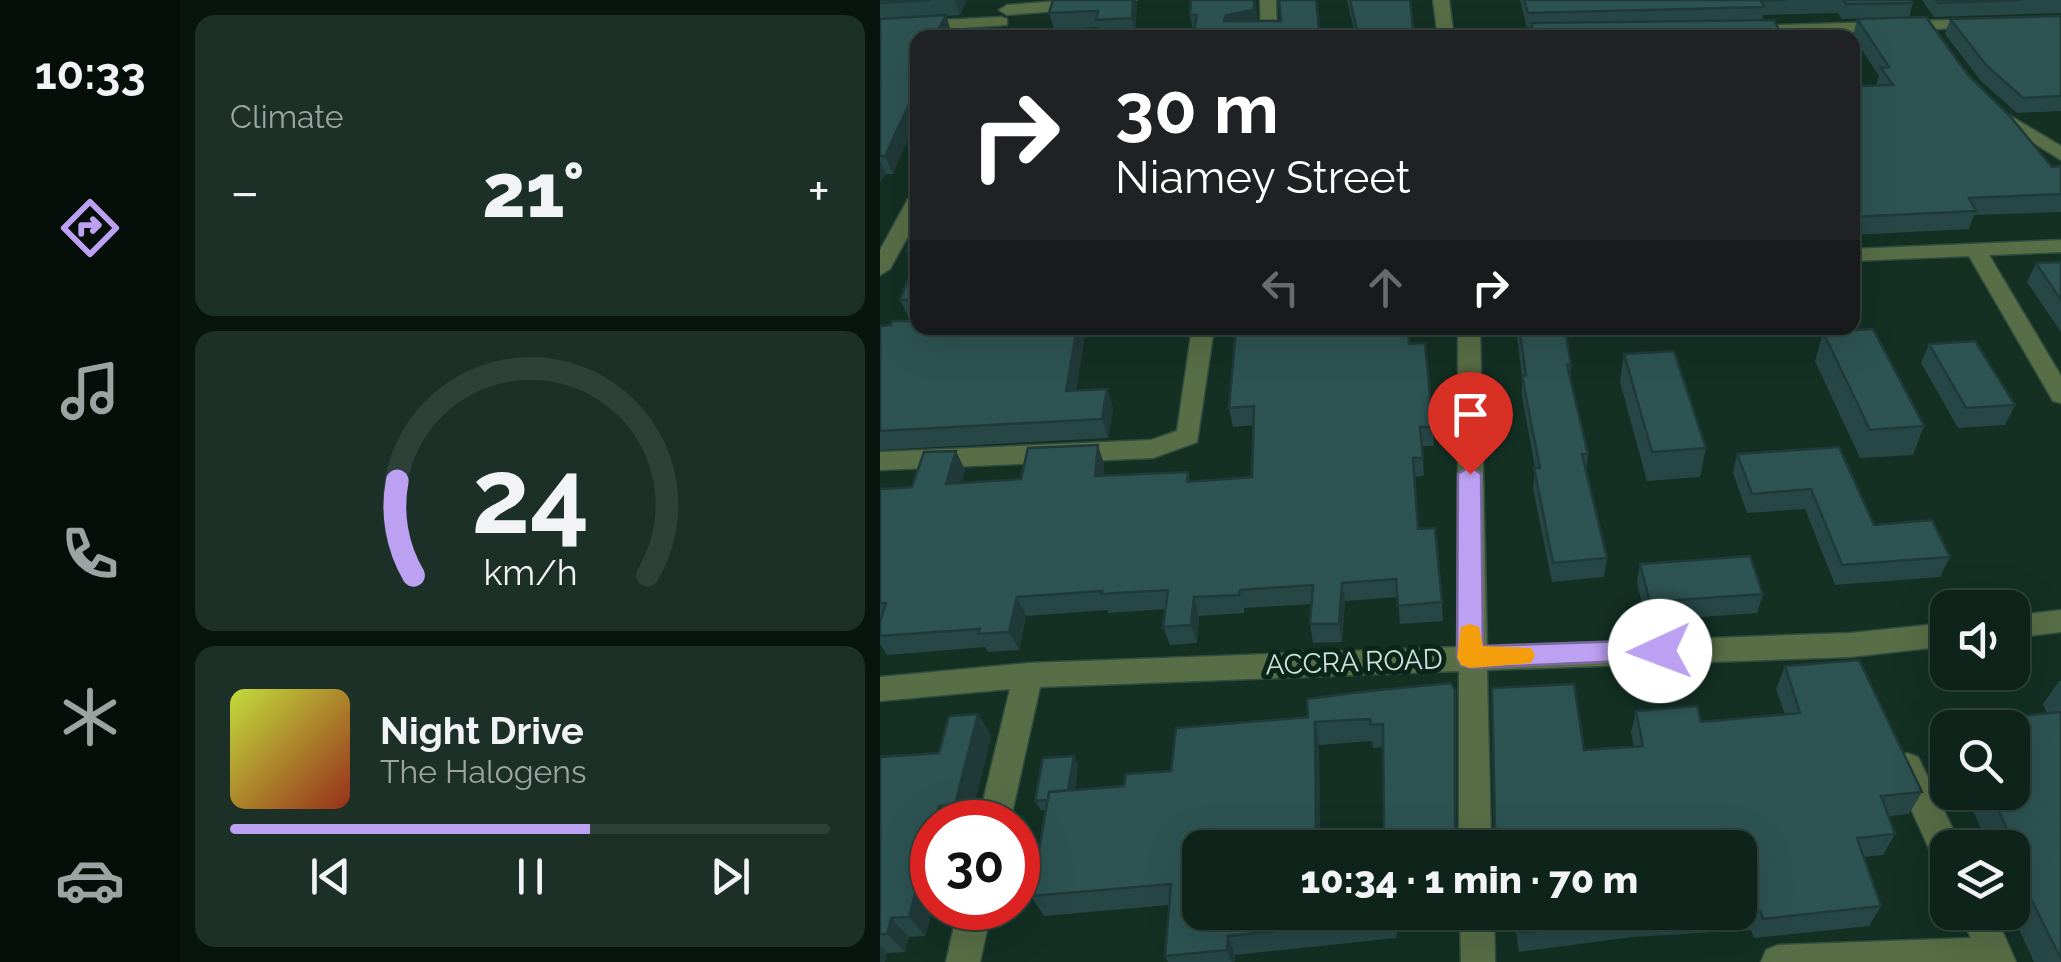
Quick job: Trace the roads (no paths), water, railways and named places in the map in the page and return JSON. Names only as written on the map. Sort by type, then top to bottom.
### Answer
[{"type":"street","points":[[880,28],[1129,0]]},
{"type":"street","points":[[1266,30],[1268,0]]},
{"type":"street","points":[[1442,0],[1445,30]]},
{"type":"street","points":[[1775,30],[2005,24]]},
{"type":"street","points":[[1978,97],[2007,122],[2061,154]]},
{"type":"street","points":[[880,269],[910,228]]},
{"type":"street","points":[[1860,255],[2061,246]]},
{"type":"street","points":[[1976,250],[2061,396]]},
{"type":"street","points":[[880,461],[1153,449],[1178,442],[1188,436],[1202,335]]},
{"type":"street","points":[[1469,335],[1475,830]]},
{"type":"street","points":[[2030,625],[2061,621]]},
{"type":"street","name":"ACCRA ROAD","points":[[880,689],[1028,675],[1850,645],[1930,636]]},
{"type":"street","points":[[1850,645],[1866,680]]},
{"type":"street","points":[[999,800],[1028,675]]},
{"type":"street","points":[[1890,731],[1937,830]]},
{"type":"street","points":[[963,962],[970,930]]},
{"type":"street","points":[[1477,930],[1478,962]]},
{"type":"street","points":[[1778,962],[1997,959],[1984,930]]}]
